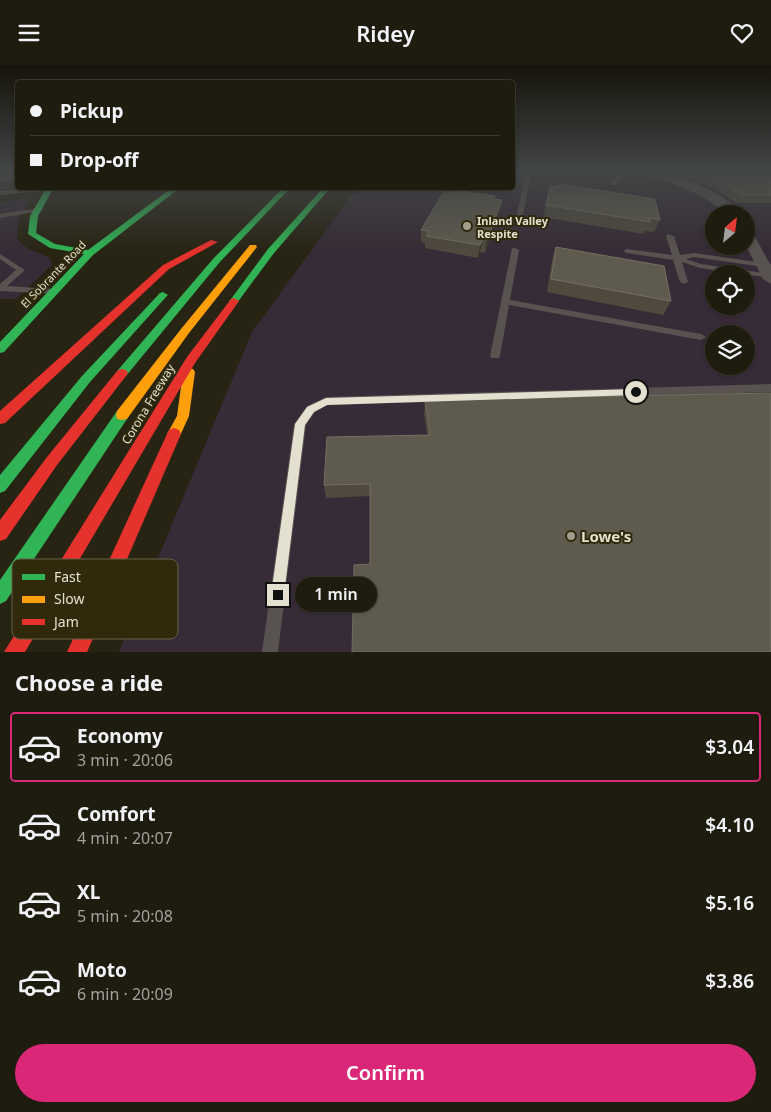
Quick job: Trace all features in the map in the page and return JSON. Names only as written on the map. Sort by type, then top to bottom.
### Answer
[{"type":"main road","points":[[46,197],[31,228],[32,234],[53,246],[90,253]]},
{"type":"main road","name":"El Sobrante Road","points":[[0,349],[90,253],[163,197]]},
{"type":"main road","points":[[0,533],[52,461],[126,367],[216,261],[279,197]]},
{"type":"main road","name":"Corona Freeway","points":[[70,559],[191,360],[271,251],[319,197]]},
{"type":"main road","points":[[0,419],[166,267],[217,238],[189,268]]},
{"type":"main road","points":[[24,559],[103,440],[184,329],[259,240]]},
{"type":"main road","points":[[0,486],[86,379],[170,288]]},
{"type":"main road","points":[[118,559],[162,458],[183,417],[191,360]]},
{"type":"main road","points":[[0,595],[12,577]]},
{"type":"main road","name":"Corona Freeway","points":[[14,652],[22,639]]},
{"type":"main road","points":[[77,652],[83,639]]},
{"type":"street","points":[[714,197],[726,205]]},
{"type":"street","points":[[755,249],[769,273]]},
{"type":"lane","points":[[519,219],[523,197]]},
{"type":"lane","points":[[1,212],[39,210]]},
{"type":"lane","points":[[670,235],[684,282]]},
{"type":"lane","points":[[495,356],[515,250]]},
{"type":"lane","points":[[627,251],[677,258],[700,265],[769,273]]},
{"type":"lane","points":[[677,258],[694,255],[769,273]]},
{"type":"lane","points":[[0,256],[21,270],[0,288]]},
{"type":"lane","points":[[0,288],[53,292]]},
{"type":"lane","points":[[506,302],[701,337]]},
{"type":"lane","points":[[270,652],[300,424],[311,409],[326,401],[771,388]]},
{"type":"shaded area","points":[[350,197],[771,197],[771,652],[119,652],[124,639],[178,639],[178,559],[158,559],[252,332]]},
{"type":"shaded area","points":[[30,199],[18,221],[17,239],[27,248],[50,258],[52,265],[16,299],[0,299],[0,202]]},
{"type":"building","points":[[440,197],[495,197],[494,199],[502,200],[487,240],[483,239],[480,245],[426,236],[429,231],[421,230]]},
{"type":"building","points":[[548,197],[645,197],[655,199],[660,220],[649,218],[650,222],[546,205]]},
{"type":"building","points":[[556,247],[664,266],[671,301],[551,279]]},
{"type":"building","name":"Lowe's","points":[[771,393],[771,652],[352,652],[354,565],[370,564],[370,484],[324,485],[327,437],[430,435],[425,400]]},
{"type":"traffic: fast","points":[[45,197],[34,216],[32,234],[53,246],[90,253]]},
{"type":"traffic: fast","points":[[0,349],[90,253],[164,197]]},
{"type":"traffic: fast","points":[[122,373],[216,261],[278,197]]},
{"type":"traffic: fast","points":[[234,301],[271,251],[319,197]]},
{"type":"traffic: fast","points":[[0,486],[86,379],[163,295]]},
{"type":"traffic: fast","points":[[24,559],[122,415]]},
{"type":"traffic: fast","points":[[0,595],[12,577]]},
{"type":"traffic: slow","points":[[122,415],[185,331],[253,247]]},
{"type":"traffic: slow","points":[[174,434],[183,416],[189,372]]},
{"type":"traffic: jam","points":[[0,419],[166,267],[214,242]]},
{"type":"traffic: jam","points":[[70,559],[191,360],[234,301]]},
{"type":"traffic: jam","points":[[0,533],[52,461],[122,373]]},
{"type":"traffic: jam","points":[[118,559],[174,434]]},
{"type":"traffic: jam","points":[[14,652],[22,639]]},
{"type":"traffic: jam","points":[[77,652],[83,639]]},
{"type":"place","name":"Inland Valley Respite","points":[[467,226]]},
{"type":"place","name":"Lowe's","points":[[571,536]]},
{"type":"route","points":[[278,595],[300,424],[311,409],[326,401],[636,392]]}]
